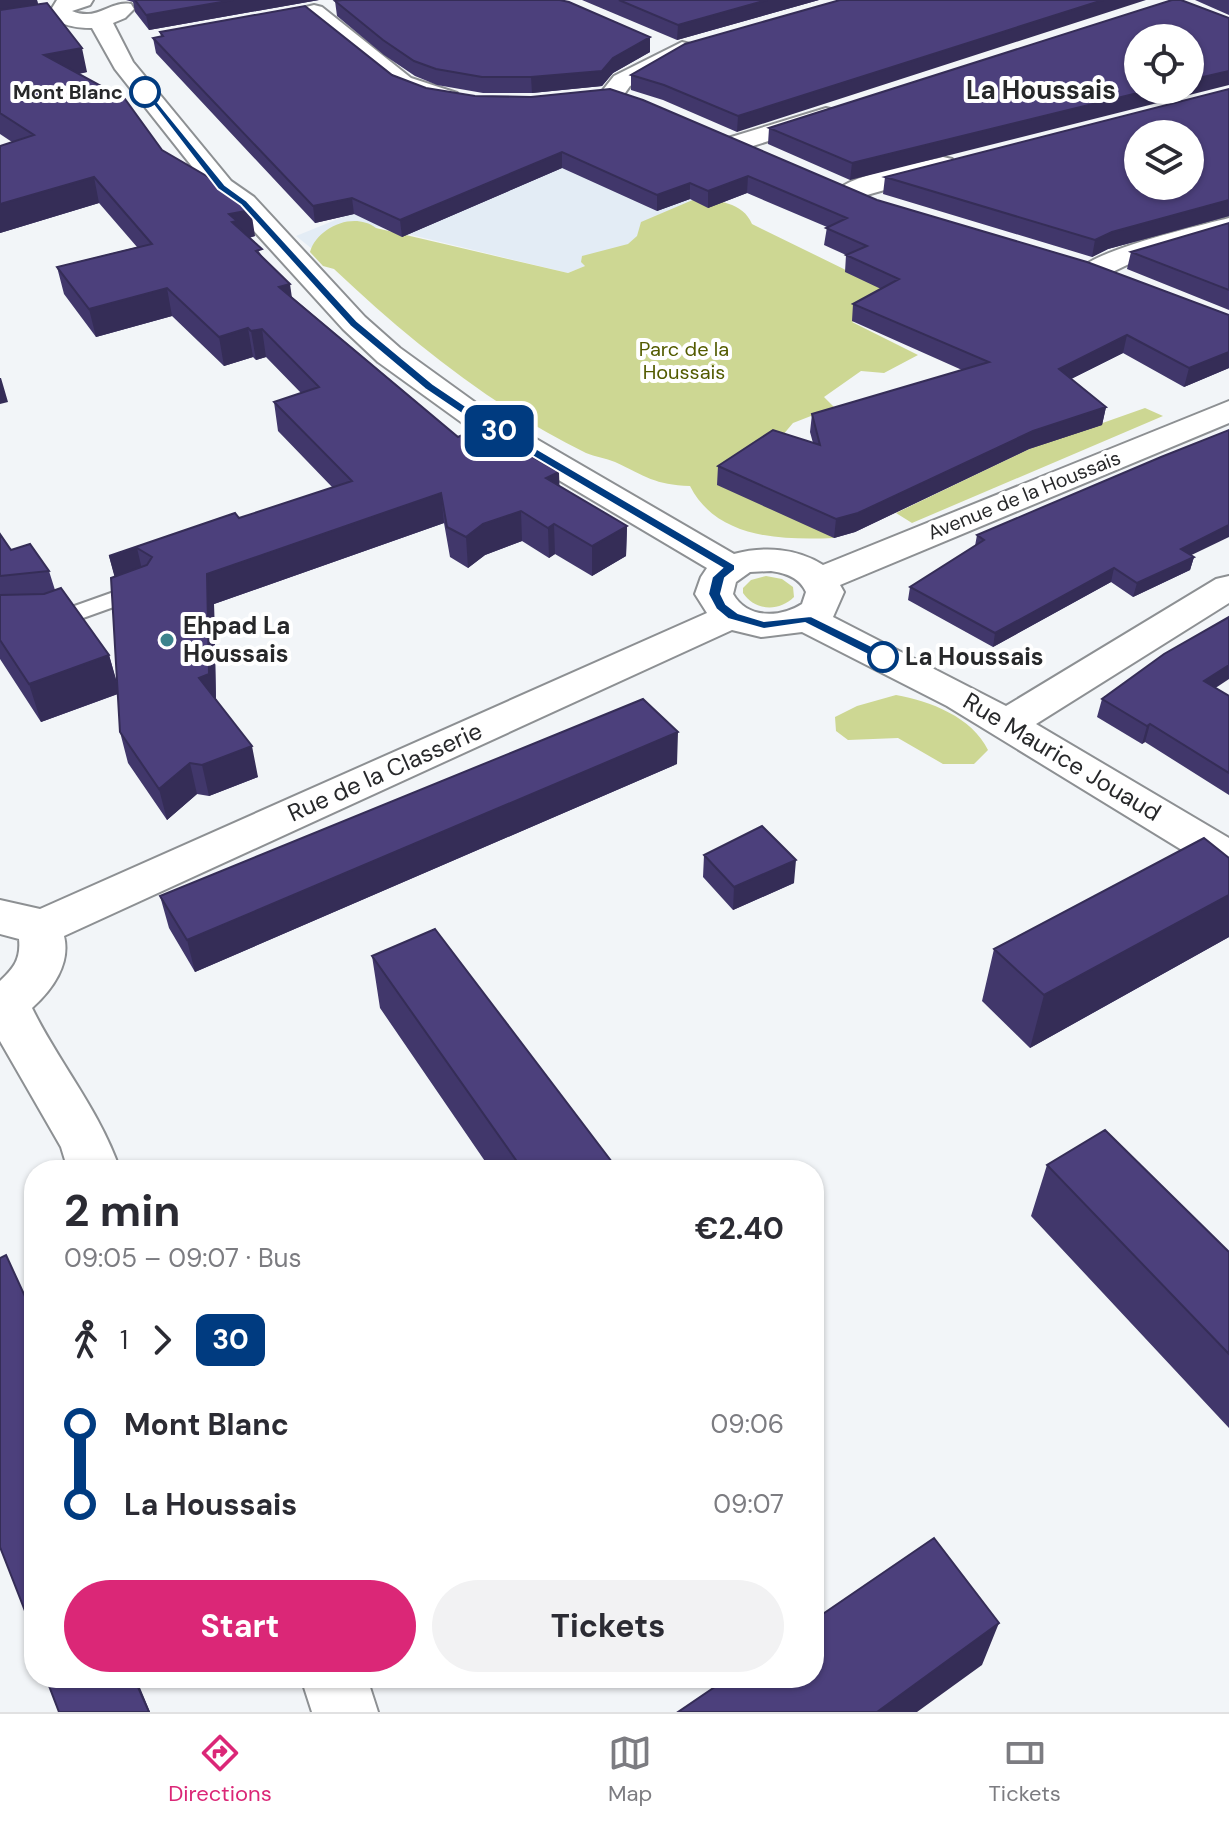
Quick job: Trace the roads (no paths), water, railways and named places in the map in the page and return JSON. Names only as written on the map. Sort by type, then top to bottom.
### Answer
[{"type":"street","points":[[347,5],[306,13],[403,83],[437,96],[476,102]]},
{"type":"street","points":[[37,19],[101,13],[222,187],[244,203],[354,323],[389,355],[472,415],[731,567]]},
{"type":"street","points":[[645,40],[675,51]]},
{"type":"street","points":[[611,95],[622,81],[660,63],[675,51],[699,44]]},
{"type":"street","points":[[580,99],[611,95],[639,104]]},
{"type":"street","points":[[737,143],[845,109]]},
{"type":"street","points":[[709,132],[776,161]]},
{"type":"street","points":[[886,208],[839,188],[877,182],[969,159]]},
{"type":"street","points":[[1094,270],[1119,258],[1229,226]]},
{"type":"street","points":[[1065,261],[1137,286]]},
{"type":"street","name":"Avenue de la Houssais","points":[[819,580],[1229,411]]},
{"type":"street","points":[[773,560],[805,569],[819,580],[825,598],[819,610],[806,619],[786,624],[764,625],[733,616],[720,606],[714,594],[719,577],[731,567],[750,561],[773,560]]},
{"type":"street","points":[[1008,724],[1067,684],[1229,587]]},
{"type":"street","name":"Rue de la Classerie","points":[[19,923],[733,616]]},
{"type":"street","name":"Rue Maurice Jouaud","points":[[806,619],[1008,724],[1229,858]]},
{"type":"street","points":[[19,923],[46,950],[41,969],[27,987],[2,1002],[85,1142],[91,1160]]},
{"type":"street","points":[[337,1688],[345,1712]]},
{"type":"lane","points":[[0,624],[55,621],[145,588]]},
{"type":"place","name":"Mont Blanc","points":[[145,92]]},
{"type":"place","name":"Ehpad La Houssais","points":[[167,640]]},
{"type":"place","name":"La Houssais","points":[[883,657]]},
{"type":"district","name":"La Houssais","points":[[1041,90]]},
{"type":"park label","name":"Parc de la Houssais","points":[[684,360]]}]
